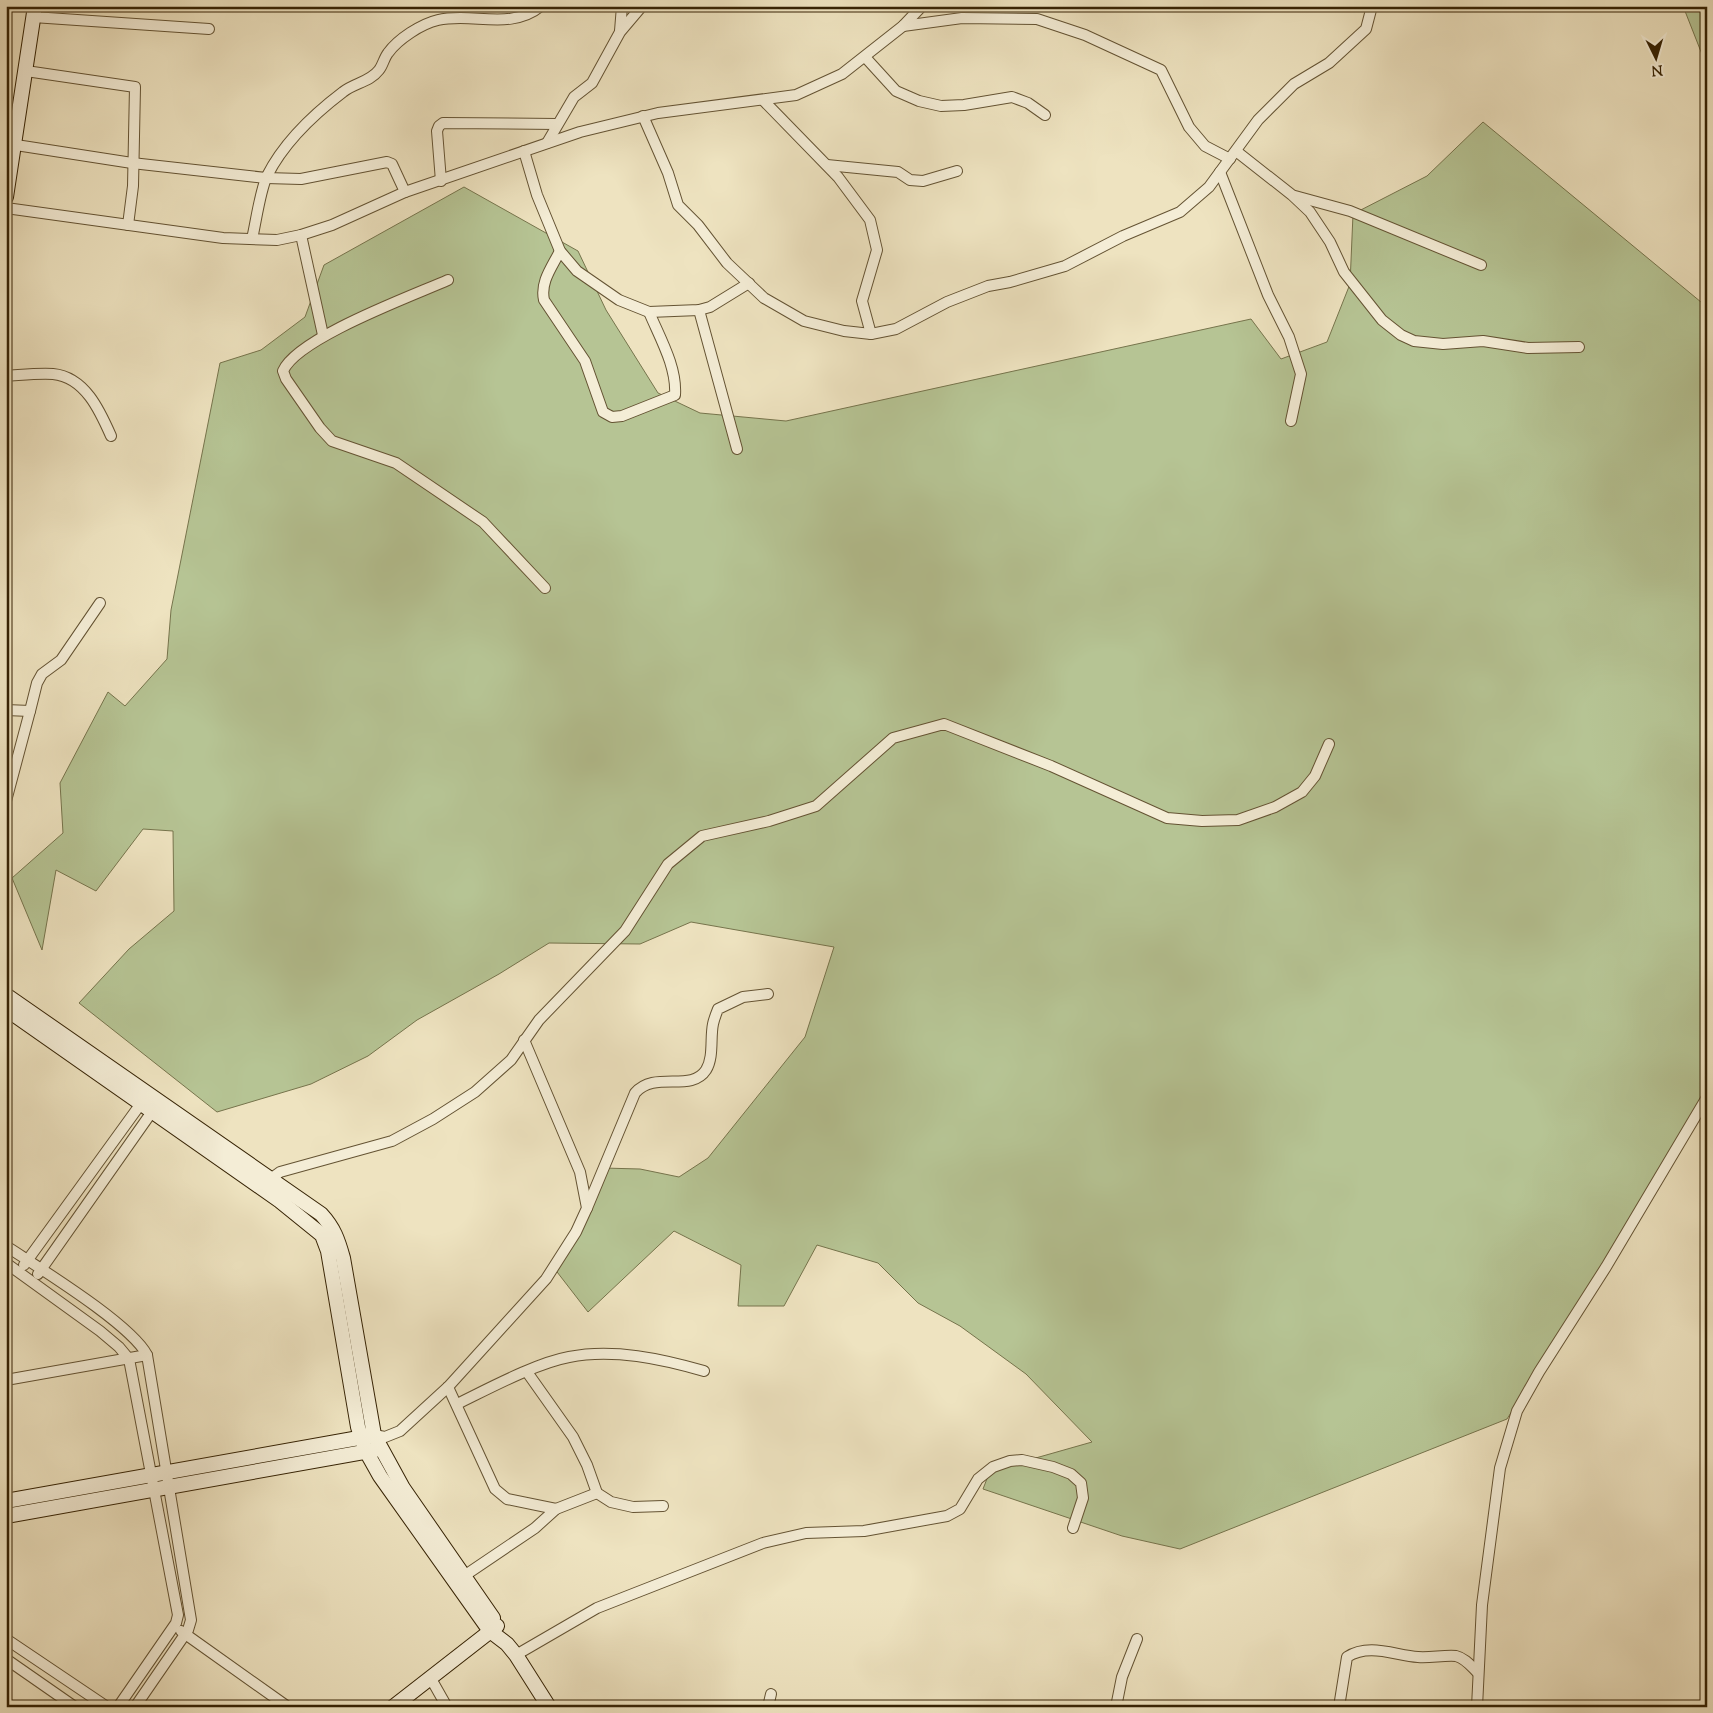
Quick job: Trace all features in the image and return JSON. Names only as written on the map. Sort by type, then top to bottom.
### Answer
[{"type":"main road","points":[[6,197],[8,172],[16,145],[34,12]]},
{"type":"main road","points":[[9,1004],[149,1104],[265,1183],[321,1214],[326,1229],[336,1233],[343,1258],[347,1321],[351,1344],[380,1476],[512,1650],[549,1707]]},
{"type":"main road","points":[[6,1501],[166,1473],[373,1442]]},
{"type":"main road","points":[[6,1516],[168,1488],[373,1442]]},
{"type":"main road","points":[[373,1442],[464,1576],[494,1628]]},
{"type":"main road","points":[[78,1488],[80,1503]]},
{"type":"main road","points":[[32,1496],[34,1512]]},
{"type":"main road","points":[[393,1707],[494,1628]]},
{"type":"street","points":[[252,239],[266,178],[300,131],[344,90],[364,81],[379,71],[388,53],[403,38],[435,20],[452,18],[499,20],[517,18],[534,12],[541,6]]},
{"type":"street","points":[[620,32],[622,6]]},
{"type":"street","points":[[547,143],[574,97],[592,84],[620,32],[642,6]]},
{"type":"street","points":[[6,208],[178,233],[277,240],[301,235],[332,225],[405,192],[580,132],[643,116],[796,95],[842,74],[903,26],[922,6]]},
{"type":"street","points":[[643,116],[668,172],[678,205],[728,263],[749,284],[764,298],[804,321],[844,331],[871,334],[896,329],[947,302],[988,286],[1010,282],[1065,266],[1123,236],[1138,232],[1180,212],[1209,187],[1258,120],[1294,84],[1329,63],[1366,29],[1372,6]]},
{"type":"street","points":[[34,12],[210,29]]},
{"type":"street","points":[[903,26],[962,18],[1037,19],[1085,35],[1161,70],[1190,127],[1205,146],[1233,155],[1292,195],[1310,212],[1330,242],[1344,272],[1382,320],[1401,335],[1414,341],[1443,344],[1483,341],[1528,348],[1579,347]]},
{"type":"street","points":[[865,57],[896,91],[919,101],[941,106],[964,105],[1012,98],[1028,103],[1045,115]]},
{"type":"street","points":[[26,71],[135,87],[133,186],[128,225]]},
{"type":"street","points":[[763,100],[827,165],[870,220],[875,232],[877,250],[862,301],[871,334]]},
{"type":"street","points":[[441,180],[437,131],[443,123],[557,124]]},
{"type":"street","points":[[16,145],[132,163],[266,178],[301,179],[387,162],[392,164],[405,192]]},
{"type":"street","points":[[524,151],[537,195],[560,251],[577,271],[619,300],[649,312],[699,310],[710,307],[749,284]]},
{"type":"street","points":[[827,165],[888,170],[898,172],[910,180],[923,181],[957,171]]},
{"type":"street","points":[[1220,172],[1268,295],[1289,338],[1300,374],[1291,421]]},
{"type":"street","points":[[1292,195],[1350,212],[1481,265]]},
{"type":"street","points":[[301,235],[323,335]]},
{"type":"street","points":[[560,251],[544,282],[542,289],[544,300],[585,361],[603,412],[612,417],[622,416],[675,395],[676,387],[669,358],[649,312]]},
{"type":"street","points":[[448,280],[323,335],[287,362],[283,371],[286,379],[320,428],[332,441],[396,464],[483,522],[545,588]]},
{"type":"street","points":[[699,310],[737,449]]},
{"type":"street","points":[[6,376],[54,374],[71,378],[87,393],[102,416],[111,436]]},
{"type":"street","points":[[6,801],[37,683],[42,674],[61,660],[100,603]]},
{"type":"street","points":[[6,710],[30,711]]},
{"type":"street","points":[[265,1183],[280,1172],[392,1141],[433,1119],[489,1082],[511,1060],[524,1040],[626,931],[668,864],[702,836],[769,821],[816,806],[893,738],[944,724],[1051,766],[1167,818],[1202,821],[1238,820],[1275,807],[1302,792],[1315,776],[1329,744]]},
{"type":"street","points":[[373,1442],[412,1422],[448,1387],[546,1279],[576,1232],[636,1093],[643,1085],[684,1082],[699,1078],[706,1069],[712,1043],[712,1025],[718,1009],[743,997],[768,994]]},
{"type":"street","points":[[524,1040],[580,1172],[587,1208]]},
{"type":"street","points":[[1477,1707],[1477,1672],[1482,1605],[1500,1468],[1518,1411],[1539,1372],[1606,1267],[1707,1097]]},
{"type":"street","points":[[19,1271],[83,1185],[149,1104]]},
{"type":"street","points":[[32,1281],[94,1192],[149,1104]]},
{"type":"street","points":[[83,1185],[94,1192]]},
{"type":"street","points":[[6,1246],[42,1269],[111,1320],[141,1344],[147,1355],[190,1614],[190,1625],[135,1707]]},
{"type":"street","points":[[6,1263],[100,1331],[119,1346],[129,1359],[153,1491],[178,1610],[178,1619],[118,1707]]},
{"type":"street","points":[[100,1331],[111,1320]]},
{"type":"street","points":[[457,1404],[527,1372],[568,1357],[601,1354],[666,1360],[704,1370]]},
{"type":"street","points":[[6,1380],[147,1355]]},
{"type":"street","points":[[527,1372],[573,1437],[588,1465],[597,1493],[611,1502],[633,1507],[663,1506]]},
{"type":"street","points":[[448,1387],[495,1489],[507,1499],[556,1509]]},
{"type":"street","points":[[512,1650],[597,1608],[763,1543],[806,1533],[864,1531],[947,1516],[960,1509],[978,1479],[993,1467],[1010,1461],[1022,1460],[1053,1468],[1071,1474],[1081,1483],[1083,1498],[1073,1528]]},
{"type":"street","points":[[464,1576],[535,1528],[556,1509],[597,1493]]},
{"type":"street","points":[[174,1626],[288,1707]]},
{"type":"street","points":[[1116,1707],[1122,1677],[1137,1638]]},
{"type":"street","points":[[6,1639],[107,1707]]},
{"type":"street","points":[[1339,1707],[1343,1668],[1347,1657],[1354,1652],[1372,1649],[1418,1657],[1457,1656],[1465,1660],[1477,1672]]},
{"type":"street","points":[[6,1659],[75,1707]]},
{"type":"street","points":[[430,1677],[447,1707]]},
{"type":"street","points":[[768,1707],[771,1694]]},
{"type":"green space","points":[[1683,6],[1707,6],[1707,67]]},
{"type":"green space","points":[[1483,122],[1707,307],[1707,1108],[1507,1419],[1180,1549],[1122,1536],[983,1489],[990,1471],[1092,1442],[1026,1374],[960,1326],[918,1303],[878,1263],[817,1245],[784,1306],[738,1306],[741,1265],[674,1231],[588,1312],[554,1268],[603,1168],[640,1169],[679,1177],[708,1158],[805,1037],[834,947],[691,922],[640,944],[549,943],[499,974],[417,1020],[368,1056],[311,1084],[217,1112],[79,1003],[129,949],[174,911],[173,831],[143,829],[96,891],[56,870],[42,950],[12,878],[63,833],[60,783],[108,692],[125,706],[167,659],[171,610],[220,363],[261,350],[305,317],[324,265],[464,187],[578,251],[606,310],[658,393],[700,413],[786,421],[1251,319],[1281,359],[1327,342],[1350,284],[1353,214],[1427,176]]}]
